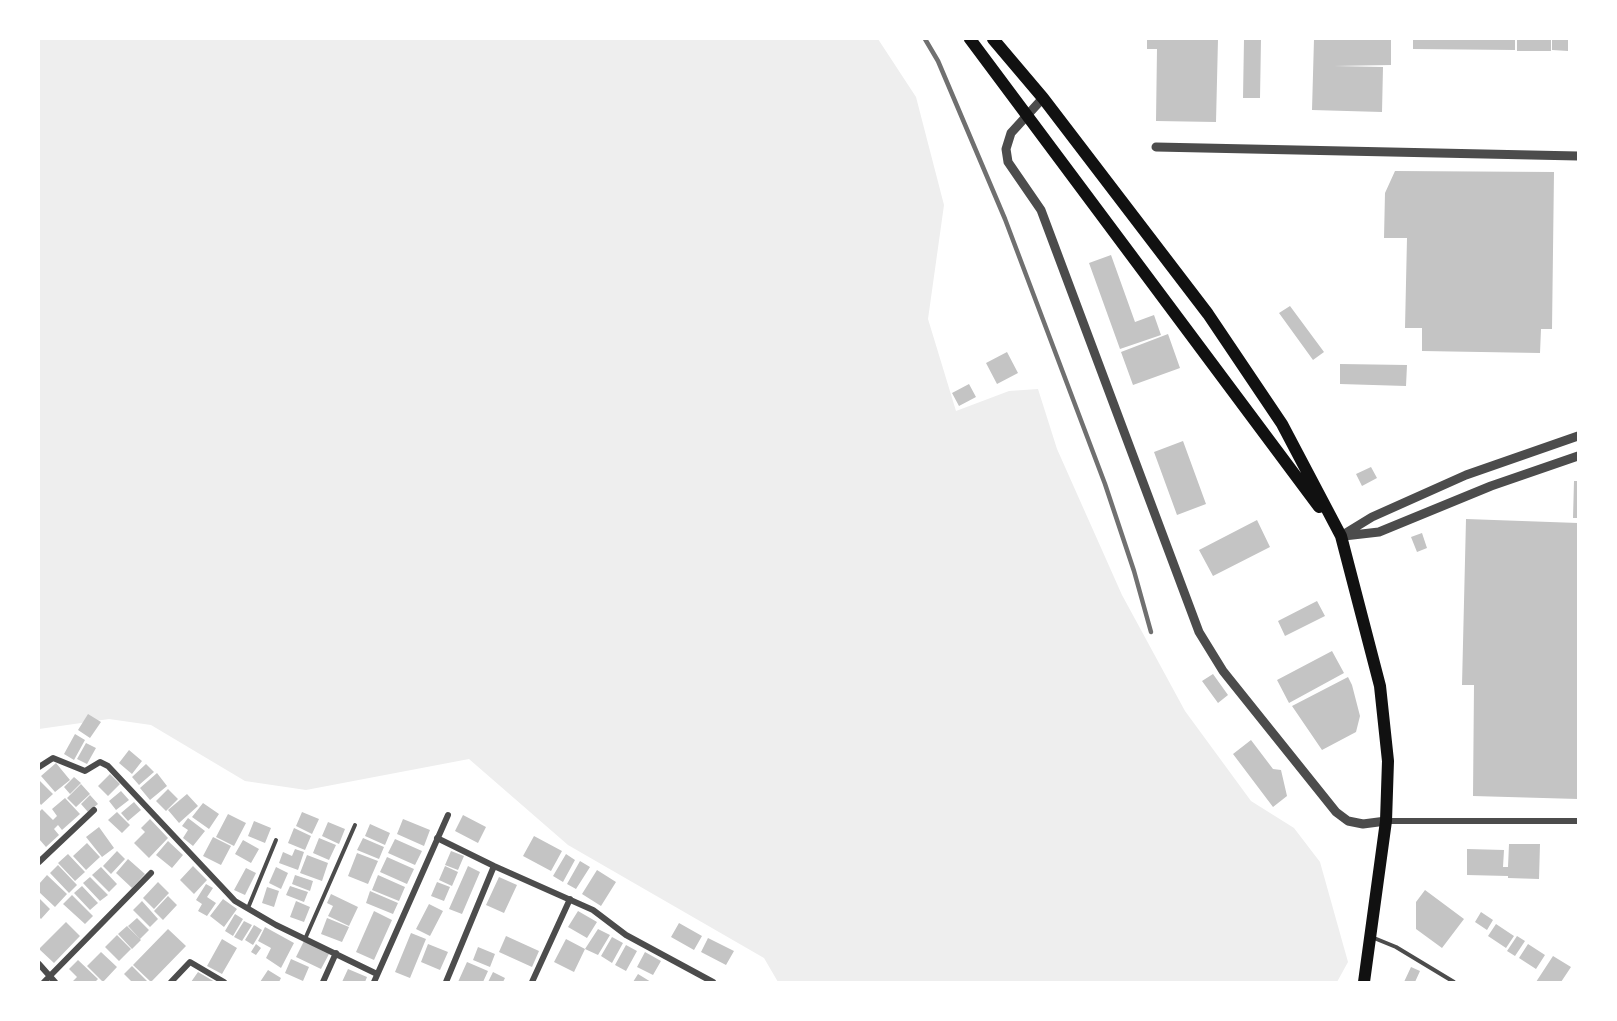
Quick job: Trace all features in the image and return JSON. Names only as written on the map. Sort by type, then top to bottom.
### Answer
[{"type":"highway","points":[[970,39],[1341,536]]},
{"type":"highway","points":[[993,39],[1043,98],[1208,314],[1282,424],[1341,536],[1380,686],[1388,761],[1386,821],[1364,982]]},
{"type":"street","points":[[1043,98],[1011,133],[1006,149],[1008,162],[1041,210],[1199,632],[1223,671],[1336,812],[1348,821],[1363,824],[1386,821],[1578,821]]},
{"type":"street","points":[[1156,147],[1578,156]]},
{"type":"street","points":[[1341,536],[1372,517],[1466,475],[1578,436]]},
{"type":"street","points":[[1341,536],[1379,532],[1491,486],[1578,456]]},
{"type":"street","points":[[39,766],[52,758],[85,771],[100,762],[108,766],[235,902],[276,925],[377,974]]},
{"type":"street","points":[[39,862],[94,810]]},
{"type":"street","points":[[374,982],[447,815]]},
{"type":"street","points":[[437,838],[494,866],[593,909],[626,935],[712,982]]},
{"type":"street","points":[[446,982],[494,866]]},
{"type":"street","points":[[44,982],[151,873]]},
{"type":"street","points":[[532,982],[570,899]]},
{"type":"street","points":[[323,982],[336,953]]},
{"type":"street","points":[[171,982],[190,962],[224,982]]},
{"type":"street","points":[[39,964],[55,982]]},
{"type":"lane","points":[[305,939],[355,825]]},
{"type":"lane","points":[[248,909],[276,840]]},
{"type":"lane","points":[[1370,936],[1396,946],[1454,982]]},
{"type":"shaded area","points":[[39,39],[878,39],[916,97],[944,205],[928,319],[956,411],[1009,391],[1038,389],[1057,449],[1122,595],[1185,711],[1251,801],[1294,828],[1320,862],[1348,962],[1337,982],[778,982],[764,958],[568,845],[469,759],[306,790],[245,781],[151,725],[109,719],[39,729]]},
{"type":"building","points":[[1147,39],[1218,39],[1216,122],[1156,121],[1157,49],[1147,49]]},
{"type":"building","points":[[1244,39],[1261,39],[1260,98],[1243,98]]},
{"type":"building","points":[[1314,39],[1391,39],[1391,65],[1334,66],[1383,67],[1382,112],[1312,110]]},
{"type":"building","points":[[1413,39],[1515,39],[1515,50],[1413,49]]},
{"type":"building","points":[[1517,39],[1551,39],[1551,51],[1517,51]]},
{"type":"building","points":[[1552,39],[1568,39],[1568,51],[1552,50]]},
{"type":"building","points":[[1395,171],[1554,172],[1552,329],[1541,329],[1540,353],[1422,351],[1422,328],[1405,328],[1407,238],[1384,238],[1385,193]]},
{"type":"building","points":[[1111,255],[1135,322],[1154,315],[1161,335],[1120,349],[1089,263]]},
{"type":"building","points":[[1290,306],[1324,352],[1313,360],[1279,313]]},
{"type":"building","points":[[1168,334],[1180,368],[1133,385],[1121,352]]},
{"type":"building","points":[[1007,352],[1018,373],[997,384],[986,363]]},
{"type":"building","points":[[1340,364],[1407,365],[1406,386],[1340,384]]},
{"type":"building","points":[[969,384],[976,397],[959,406],[952,393]]},
{"type":"building","points":[[1183,441],[1206,504],[1177,515],[1154,452]]},
{"type":"building","points":[[1371,467],[1377,478],[1362,486],[1356,474]]},
{"type":"building","points":[[1574,481],[1578,481],[1578,518],[1573,518]]},
{"type":"building","points":[[1466,519],[1578,523],[1578,799],[1473,796],[1474,685],[1462,685]]},
{"type":"building","points":[[1257,520],[1270,547],[1213,576],[1199,550]]},
{"type":"building","points":[[1422,533],[1427,548],[1417,552],[1411,537]]},
{"type":"building","points":[[1317,601],[1325,616],[1285,636],[1278,621]]},
{"type":"building","points":[[1332,651],[1344,673],[1289,703],[1277,680]]},
{"type":"building","points":[[1213,674],[1228,695],[1218,703],[1202,681]]},
{"type":"building","points":[[1348,677],[1360,716],[1356,732],[1322,750],[1292,706]]},
{"type":"building","points":[[88,714],[101,722],[90,738],[78,730]]},
{"type":"building","points":[[75,734],[85,740],[74,760],[64,754]]},
{"type":"building","points":[[1251,740],[1273,769],[1281,770],[1287,796],[1273,807],[1233,754]]},
{"type":"building","points":[[86,743],[96,748],[87,764],[77,759]]},
{"type":"building","points":[[129,750],[142,761],[132,774],[119,763]]},
{"type":"building","points":[[56,763],[70,780],[55,792],[41,776]]},
{"type":"building","points":[[146,764],[154,772],[139,785],[132,777]]},
{"type":"building","points":[[157,773],[167,786],[150,800],[140,788]]},
{"type":"building","points":[[110,774],[120,784],[108,796],[98,786]]},
{"type":"building","points":[[74,777],[81,783],[70,794],[64,787]]},
{"type":"building","points":[[39,780],[53,794],[41,805],[39,802]]},
{"type":"building","points":[[81,784],[90,794],[76,807],[67,798]]},
{"type":"building","points":[[168,789],[178,799],[166,811],[156,801]]},
{"type":"building","points":[[121,791],[129,800],[116,810],[109,801]]},
{"type":"building","points":[[187,794],[198,806],[179,823],[168,810]]},
{"type":"building","points":[[90,795],[98,804],[88,812],[81,804]]},
{"type":"building","points":[[65,798],[80,814],[62,830],[58,825],[54,829],[59,835],[46,847],[39,839],[39,812],[42,809],[53,820],[57,816],[52,809]]},
{"type":"building","points":[[134,802],[141,810],[128,821],[121,813]]},
{"type":"building","points":[[203,803],[219,814],[209,829],[192,817]]},
{"type":"building","points":[[117,812],[130,825],[122,833],[108,820]]},
{"type":"building","points":[[302,812],[319,819],[312,834],[296,826]]},
{"type":"building","points":[[228,814],[246,823],[234,846],[216,837]]},
{"type":"building","points":[[463,815],[486,827],[478,843],[455,831]]},
{"type":"building","points":[[188,818],[205,831],[193,846],[183,838],[188,830],[182,826]]},
{"type":"building","points":[[150,819],[168,838],[149,858],[134,843],[145,832],[141,828]]},
{"type":"building","points":[[403,819],[430,830],[424,846],[397,834]]},
{"type":"building","points":[[254,821],[271,828],[265,843],[248,836]]},
{"type":"building","points":[[328,822],[345,829],[339,844],[322,836]]},
{"type":"building","points":[[370,824],[390,833],[385,845],[365,836]]},
{"type":"building","points":[[99,827],[114,848],[102,857],[86,837]]},
{"type":"building","points":[[294,828],[311,836],[305,850],[288,843]]},
{"type":"building","points":[[534,836],[562,851],[551,871],[523,856]]},
{"type":"building","points":[[213,837],[231,846],[221,865],[203,856]]},
{"type":"building","points":[[319,838],[336,845],[329,860],[313,853]]},
{"type":"building","points":[[363,838],[384,847],[379,859],[357,850]]},
{"type":"building","points":[[395,839],[422,851],[415,865],[388,853]]},
{"type":"building","points":[[243,840],[259,849],[251,863],[235,854]]},
{"type":"building","points":[[168,841],[183,855],[172,868],[156,855]]},
{"type":"building","points":[[87,843],[100,857],[86,870],[73,856]]},
{"type":"building","points":[[1509,844],[1540,844],[1539,879],[1467,875],[1467,849],[1504,850],[1503,867],[1508,867]]},
{"type":"building","points":[[295,849],[304,852],[298,870],[279,863],[283,852],[292,856]]},
{"type":"building","points":[[117,851],[125,859],[111,874],[103,866]]},
{"type":"building","points":[[451,851],[464,856],[458,870],[445,865]]},
{"type":"building","points":[[357,853],[378,861],[368,884],[348,876]]},
{"type":"building","points":[[68,854],[85,872],[75,881],[58,863]]},
{"type":"building","points":[[566,854],[575,860],[563,882],[553,876]]},
{"type":"building","points":[[307,855],[328,863],[322,881],[300,873]]},
{"type":"building","points":[[387,857],[414,869],[407,884],[380,872]]},
{"type":"building","points":[[128,859],[145,874],[132,888],[116,873]]},
{"type":"building","points":[[580,861],[590,867],[576,889],[567,884]]},
{"type":"building","points":[[58,865],[77,885],[69,893],[50,873]]},
{"type":"building","points":[[193,866],[207,880],[194,894],[180,880]]},
{"type":"building","points":[[445,866],[458,872],[452,886],[439,880]]},
{"type":"building","points":[[468,866],[480,872],[462,914],[449,909]]},
{"type":"building","points":[[101,867],[117,884],[109,892],[92,875]]},
{"type":"building","points":[[276,867],[288,873],[281,889],[269,883]]},
{"type":"building","points":[[246,868],[256,873],[245,895],[234,890]]},
{"type":"building","points":[[597,870],[616,882],[601,906],[582,894]]},
{"type":"building","points":[[47,875],[67,894],[55,907],[39,892],[39,884]]},
{"type":"building","points":[[295,875],[313,881],[310,891],[292,884]]},
{"type":"building","points":[[378,875],[405,887],[399,901],[372,890]]},
{"type":"building","points":[[90,877],[108,895],[100,901],[83,883]]},
{"type":"building","points":[[499,877],[517,885],[504,913],[486,905]]},
{"type":"building","points":[[158,882],[169,893],[154,909],[143,898]]},
{"type":"building","points":[[437,882],[450,887],[444,901],[431,896]]},
{"type":"building","points":[[206,884],[213,888],[207,897],[216,903],[207,916],[198,911],[202,904],[196,900]]},
{"type":"building","points":[[82,886],[98,903],[90,910],[74,893]]},
{"type":"building","points":[[290,886],[308,892],[304,902],[286,895]]},
{"type":"building","points":[[267,887],[279,891],[274,907],[262,903]]},
{"type":"building","points":[[1425,890],[1464,919],[1442,948],[1416,929],[1416,902]]},
{"type":"building","points":[[370,891],[398,903],[393,914],[366,903]]},
{"type":"building","points":[[331,894],[358,907],[349,926],[328,916],[333,906],[327,903]]},
{"type":"building","points":[[72,895],[93,916],[85,924],[63,904]]},
{"type":"building","points":[[168,896],[177,905],[163,920],[154,911]]},
{"type":"building","points":[[39,898],[50,909],[41,919],[39,917]]},
{"type":"building","points":[[223,899],[237,909],[224,927],[210,916]]},
{"type":"building","points":[[142,901],[158,919],[150,927],[133,910]]},
{"type":"building","points":[[296,901],[310,907],[304,922],[290,917]]},
{"type":"building","points":[[429,904],[443,911],[430,936],[416,929]]},
{"type":"building","points":[[374,911],[392,920],[374,960],[356,952]]},
{"type":"building","points":[[578,911],[597,922],[587,938],[568,927]]},
{"type":"building","points":[[1481,912],[1493,920],[1487,930],[1475,922]]},
{"type":"building","points":[[235,914],[243,919],[233,936],[225,931]]},
{"type":"building","points":[[137,918],[149,930],[140,939],[128,926]]},
{"type":"building","points":[[327,918],[349,927],[342,942],[321,934]]},
{"type":"building","points":[[244,921],[252,925],[242,941],[234,937]]},
{"type":"building","points":[[66,922],[80,936],[54,963],[39,949]]},
{"type":"building","points":[[679,923],[702,936],[694,950],[671,937]]},
{"type":"building","points":[[1496,924],[1514,936],[1506,948],[1488,936]]},
{"type":"building","points":[[254,925],[262,930],[253,945],[245,940]]},
{"type":"building","points":[[127,926],[141,940],[132,949],[118,934]]},
{"type":"building","points":[[265,927],[294,943],[281,968],[266,958],[271,948],[258,941]]},
{"type":"building","points":[[168,929],[186,946],[151,982],[133,965]]},
{"type":"building","points":[[598,929],[610,935],[598,955],[585,949]]},
{"type":"building","points":[[411,933],[426,939],[410,978],[395,972]]},
{"type":"building","points":[[117,935],[131,949],[119,961],[105,947]]},
{"type":"building","points":[[506,936],[539,951],[532,967],[499,952]]},
{"type":"building","points":[[1517,936],[1525,941],[1515,956],[1507,951]]},
{"type":"building","points":[[612,937],[623,943],[612,963],[601,956]]},
{"type":"building","points":[[708,938],[734,951],[726,965],[701,952]]},
{"type":"building","points":[[222,939],[237,948],[222,974],[207,966]]},
{"type":"building","points":[[566,939],[585,949],[574,972],[554,962]]},
{"type":"building","points":[[304,941],[329,954],[321,969],[296,957]]},
{"type":"building","points":[[256,944],[261,948],[256,955],[251,952]]},
{"type":"building","points":[[428,944],[448,952],[440,970],[421,962]]},
{"type":"building","points":[[1528,944],[1545,955],[1536,969],[1519,958]]},
{"type":"building","points":[[626,945],[637,951],[626,971],[615,965]]},
{"type":"building","points":[[478,947],[495,954],[490,967],[473,960]]},
{"type":"building","points":[[101,952],[117,967],[103,982],[87,966]]},
{"type":"building","points":[[645,952],[661,961],[653,975],[637,967]]},
{"type":"building","points":[[1553,956],[1571,967],[1561,982],[1536,982]]},
{"type":"building","points":[[291,959],[309,967],[303,981],[285,973]]},
{"type":"building","points":[[78,960],[98,979],[95,982],[72,982],[77,977],[69,969]]},
{"type":"building","points":[[467,962],[488,971],[483,982],[458,982]]},
{"type":"building","points":[[132,966],[148,982],[132,982],[124,974]]},
{"type":"building","points":[[1411,967],[1420,971],[1415,982],[1404,982]]},
{"type":"building","points":[[348,969],[367,977],[365,982],[342,982]]},
{"type":"building","points":[[268,970],[281,978],[279,982],[260,982]]},
{"type":"building","points":[[198,972],[215,982],[191,982]]},
{"type":"building","points":[[493,972],[505,978],[503,982],[488,982]]},
{"type":"building","points":[[638,974],[651,982],[633,982]]},
{"type":"railway","points":[[925,39],[938,61],[1005,219],[1105,484],[1134,571],[1151,632]]}]
